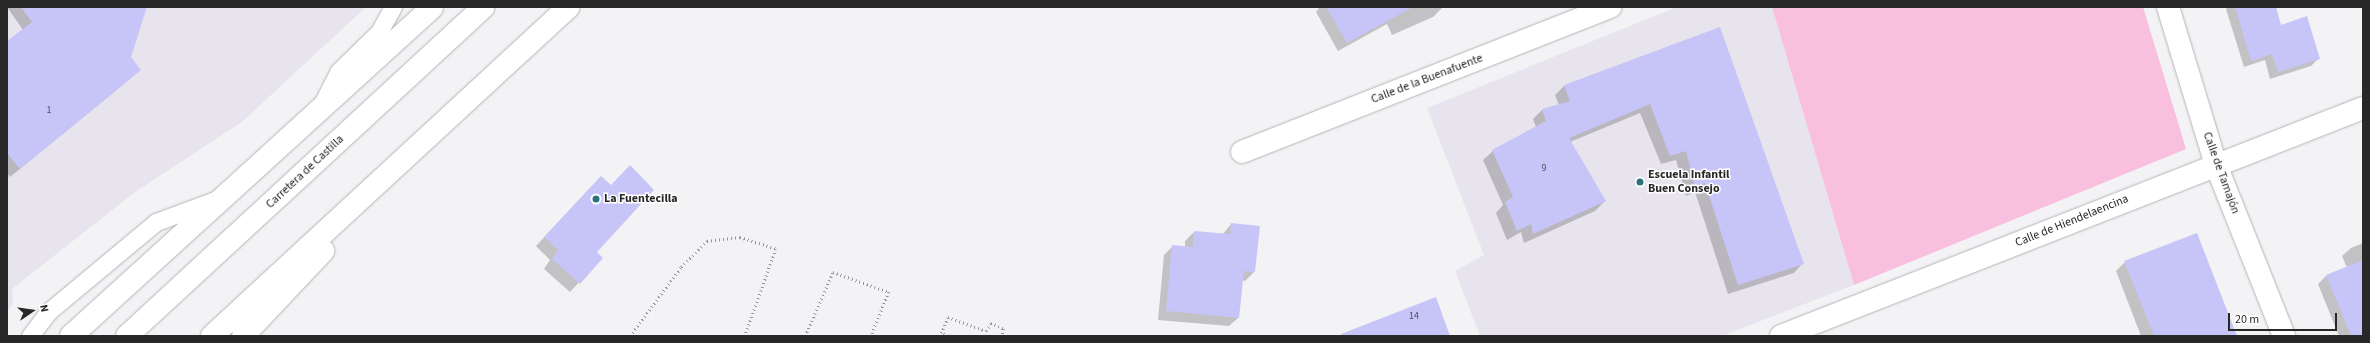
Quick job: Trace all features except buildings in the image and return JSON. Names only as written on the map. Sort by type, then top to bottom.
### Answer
[{"type":"main road","points":[[71,336],[220,198],[432,7]]},
{"type":"main road","name":"Carretera de Castilla","points":[[127,336],[483,7]]},
{"type":"main road","points":[[212,336],[568,7]]},
{"type":"main road","name":"Calle de la Buenafuente","points":[[1242,152],[1611,7]]},
{"type":"main road","name":"Calle de Tamajón","points":[[2168,7],[2216,165],[2284,336]]},
{"type":"main road","points":[[243,336],[475,92]]},
{"type":"main road","name":"Calle de Hiendelaencina","points":[[1781,336],[2363,108]]},
{"type":"lane","points":[[322,106],[338,72],[379,32],[393,7]]},
{"type":"lane","points":[[30,336],[48,312],[156,222],[220,198]]},
{"type":"path","points":[[630,336],[681,267],[706,241],[740,236],[776,249],[745,336]]},
{"type":"path","points":[[805,336],[833,272],[889,292],[871,336]]},
{"type":"path","points":[[948,336],[941,332],[948,317],[986,331],[990,323],[1004,329],[1002,336]]},
{"type":"shaded area","points":[[7,7],[366,7],[242,122],[135,192],[12,289],[13,303],[7,313]]},
{"type":"shaded area","name":"Escuela Infantil Buen Consejo","points":[[1677,7],[1772,7],[1854,285],[1722,336],[1480,336],[1455,271],[1484,255],[1427,108]]},
{"type":"shaded area","points":[[1772,7],[2143,7],[2186,149],[1854,285]]},
{"type":"place","name":"Escuela Infantil Buen Consejo","points":[[1640,182]]},
{"type":"place","name":"La Fuentecilla","points":[[596,199]]}]
